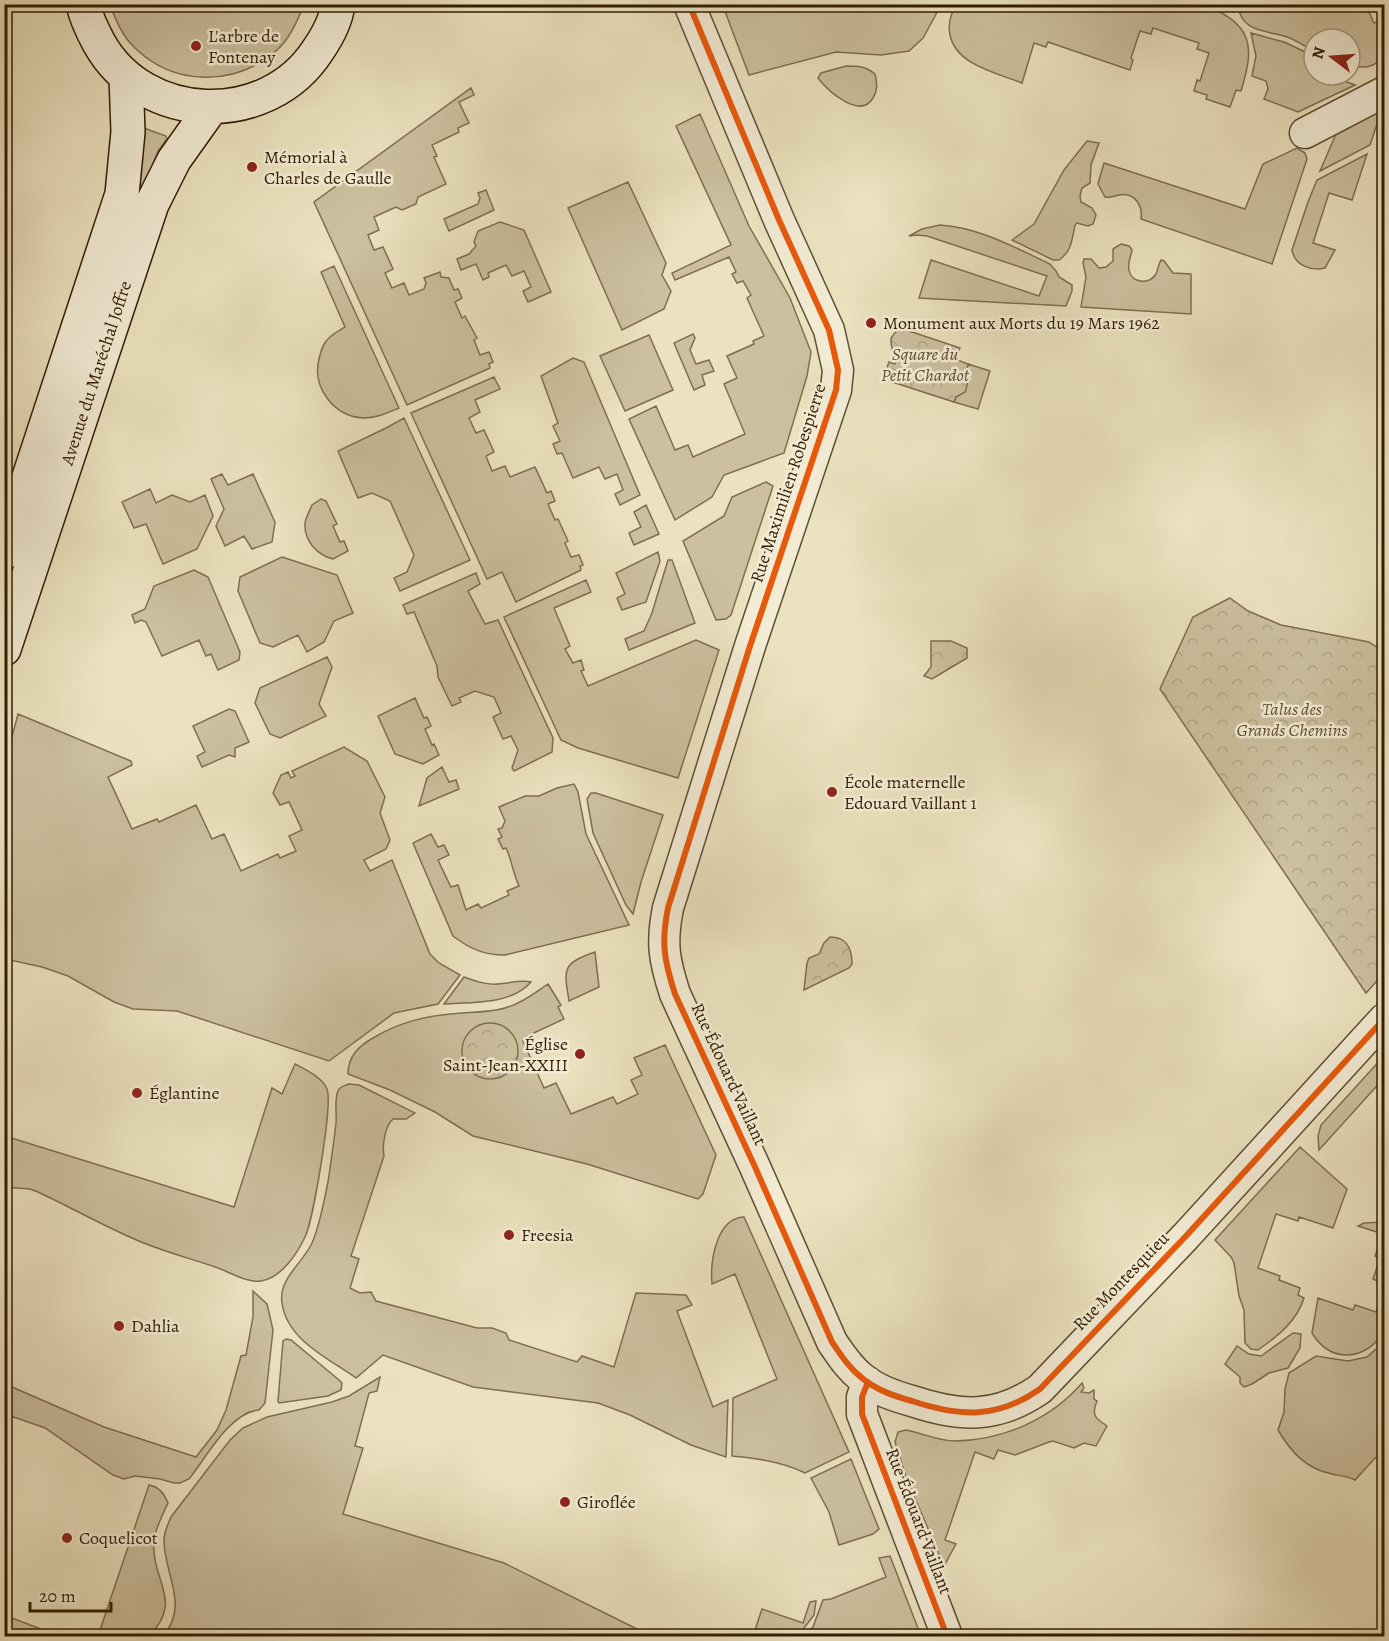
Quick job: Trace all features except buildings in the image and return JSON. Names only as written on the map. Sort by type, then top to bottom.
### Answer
[{"type":"main road","points":[[83,4],[91,27],[105,54],[126,76],[144,89],[164,99],[187,106],[211,108],[250,102],[268,95],[292,80],[312,60],[327,36],[338,4]]},
{"type":"main road","name":"Avenue du Maréchal Joffre","points":[[4,553],[122,194],[128,132],[126,76]]},
{"type":"main road","name":"Avenue du Maréchal Joffre","points":[[4,650],[152,204],[174,160],[211,108]]},
{"type":"street","name":"Rue Maximilien Robespierre","points":[[689,4],[779,220],[829,330],[838,370],[836,390],[697,810]]},
{"type":"street","points":[[1305,133],[1384,92]]},
{"type":"street","name":"Rue Édouard Vaillant","points":[[697,810],[668,908],[663,933],[666,966],[675,994],[832,1342]]},
{"type":"street","name":"Rue Montesquieu","points":[[832,1342],[846,1363],[868,1382],[886,1393],[939,1410],[987,1413],[1024,1400],[1040,1389],[1186,1236],[1384,1019]]},
{"type":"street","name":"Rue Édouard Vaillant","points":[[868,1382],[862,1397],[862,1414],[947,1636]]},
{"type":"green space","points":[[958,4],[1206,5],[1233,21],[1241,29],[1246,39],[1248,61],[1241,91],[1236,90],[1230,107],[1206,99],[1207,95],[1194,91],[1197,80],[1200,81],[1209,53],[1197,49],[1199,43],[1153,28],[1151,34],[1140,31],[1131,58],[1133,60],[1130,70],[1048,42],[1046,47],[1034,43],[1022,83],[979,66],[960,54],[949,31],[951,15]]},
{"type":"green space","points":[[110,5],[304,5],[289,35],[276,51],[242,71],[223,76],[204,77],[168,70],[151,61],[126,38]]},
{"type":"green space","points":[[941,5],[923,38],[909,51],[881,55],[836,52],[749,75],[723,6]]},
{"type":"green space","points":[[1238,5],[1354,5],[1368,10],[1374,23],[1384,19],[1383,52],[1376,63],[1362,67],[1362,27],[1302,27],[1302,44],[1288,37],[1248,25],[1240,14]]},
{"type":"green space","points":[[1251,33],[1284,42],[1302,50],[1302,87],[1351,87],[1298,112],[1264,99],[1268,89],[1266,81],[1252,76],[1256,56]]},
{"type":"green space","points":[[846,66],[861,67],[875,74],[876,92],[867,104],[860,106],[844,101],[818,78],[821,73]]},
{"type":"green space","points":[[471,88],[474,95],[459,102],[469,123],[458,128],[459,132],[432,145],[437,156],[434,157],[446,184],[418,197],[416,204],[402,210],[396,207],[374,217],[379,230],[368,235],[374,250],[383,247],[393,269],[385,273],[392,288],[404,283],[409,295],[424,289],[426,283],[424,278],[440,272],[441,277],[449,278],[454,290],[458,289],[462,298],[455,302],[462,318],[465,316],[477,338],[474,340],[480,355],[489,352],[493,362],[489,364],[490,368],[407,405],[314,202]]},
{"type":"green space","points":[[1375,109],[1380,115],[1370,145],[1320,171],[1339,127]]},
{"type":"green space","points":[[700,114],[749,226],[790,298],[811,352],[807,376],[784,453],[724,475],[712,497],[675,520],[629,419],[656,406],[675,450],[688,445],[693,457],[745,434],[724,384],[737,378],[727,356],[754,344],[753,341],[764,336],[747,298],[751,295],[743,281],[737,283],[732,274],[736,272],[729,257],[675,280],[672,273],[731,245],[676,126]]},
{"type":"green space","points":[[141,127],[166,136],[167,139],[158,151],[142,191],[133,188]]},
{"type":"green space","points":[[1087,141],[1099,143],[1091,165],[1090,183],[1082,188],[1080,196],[1081,202],[1092,208],[1096,215],[1093,224],[1088,226],[1077,223],[1075,225],[1069,249],[1059,260],[1053,260],[1012,240],[1034,224],[1064,170]]},
{"type":"green space","points":[[1297,148],[1305,153],[1307,159],[1272,264],[1141,219],[1141,209],[1134,198],[1125,195],[1105,197],[1098,184],[1104,163],[1245,209],[1263,164]]},
{"type":"green space","points":[[1367,154],[1352,200],[1329,193],[1313,243],[1335,250],[1325,268],[1314,269],[1300,264],[1292,250],[1317,180]]},
{"type":"green space","points":[[628,182],[666,263],[662,275],[671,291],[664,309],[622,330],[568,208]]},
{"type":"green space","points":[[486,190],[494,210],[449,231],[444,219],[478,204],[480,198],[478,193]]},
{"type":"green space","points":[[500,222],[524,230],[551,292],[528,302],[523,291],[531,287],[524,271],[512,276],[506,265],[488,273],[489,277],[483,280],[476,264],[461,270],[457,259],[469,254],[476,246],[474,242],[478,231]]},
{"type":"green space","points":[[940,225],[983,234],[1050,264],[1059,277],[1072,285],[1066,306],[919,298],[931,260],[1039,296],[1047,276],[927,236],[909,236],[922,229]]},
{"type":"green space","points":[[1121,244],[1129,246],[1132,250],[1129,262],[1130,274],[1137,280],[1145,281],[1153,278],[1161,260],[1173,273],[1191,274],[1191,314],[1081,307],[1086,277],[1084,259],[1091,259],[1099,268],[1106,267],[1113,261],[1113,249]]},
{"type":"green space","points":[[334,266],[399,408],[382,415],[363,418],[342,412],[327,398],[319,380],[319,359],[324,345],[327,340],[345,327],[321,272]]},
{"type":"green space","name":"Square du Petit Chardot","points":[[900,328],[960,348],[957,356],[960,361],[968,364],[967,385],[965,392],[956,397],[954,402],[883,379],[889,362],[895,364],[898,356],[893,354],[891,340]]},
{"type":"green space","points":[[693,334],[695,338],[690,350],[696,364],[709,360],[714,371],[702,375],[705,385],[694,390],[674,343]]},
{"type":"green space","points":[[649,335],[673,390],[625,411],[600,356]]},
{"type":"green space","points":[[573,358],[584,362],[640,495],[620,505],[615,494],[623,490],[617,474],[605,479],[599,467],[573,478],[562,453],[557,454],[553,444],[560,441],[553,426],[558,423],[541,376]]},
{"type":"green space","points":[[968,364],[990,371],[978,409],[954,402],[966,386]]},
{"type":"green space","points":[[494,377],[500,389],[475,400],[480,412],[469,418],[476,433],[484,430],[494,452],[486,456],[492,471],[505,466],[510,477],[535,467],[547,493],[551,491],[555,501],[548,504],[568,541],[565,543],[571,557],[579,555],[583,565],[580,566],[581,570],[516,602],[502,572],[487,579],[411,413]]},
{"type":"green space","points":[[404,418],[470,560],[400,591],[394,578],[407,572],[414,555],[390,501],[372,493],[358,498],[338,451]]},
{"type":"green space","points":[[222,474],[228,485],[253,474],[275,522],[272,542],[252,549],[244,536],[225,546],[216,526],[224,509],[211,479]]},
{"type":"green space","points":[[766,482],[773,486],[731,615],[726,619],[716,620],[683,541],[724,516],[732,497]]},
{"type":"green space","points":[[150,489],[156,503],[172,495],[190,502],[205,495],[213,516],[197,549],[163,564],[146,524],[134,528],[122,502]]},
{"type":"green space","points":[[321,499],[326,501],[337,524],[333,526],[340,542],[344,541],[348,551],[333,559],[317,551],[309,541],[305,530],[312,505]]},
{"type":"green space","points":[[646,505],[659,534],[634,545],[629,533],[641,527],[634,512]]},
{"type":"green space","points":[[658,552],[660,561],[646,602],[622,610],[617,598],[625,594],[616,573]]},
{"type":"green space","points":[[282,557],[337,575],[353,613],[334,621],[324,642],[307,652],[298,635],[273,647],[260,643],[238,591],[240,577]]},
{"type":"green space","points":[[668,560],[672,560],[695,623],[629,650],[625,639],[644,631],[652,613]]},
{"type":"green space","points":[[194,570],[208,577],[240,652],[239,660],[218,670],[211,654],[206,656],[199,640],[162,656],[146,622],[141,620],[135,623],[132,615],[145,609],[154,586]]},
{"type":"green space","points":[[476,573],[480,584],[468,591],[485,624],[498,620],[553,738],[552,752],[514,771],[512,768],[518,750],[511,736],[503,739],[493,717],[501,713],[494,697],[475,691],[459,698],[461,702],[452,706],[438,677],[437,666],[414,612],[407,614],[403,605]]},
{"type":"green space","points":[[586,580],[591,592],[554,608],[570,646],[565,649],[573,663],[581,660],[584,670],[581,671],[588,686],[696,640],[719,650],[678,778],[578,748],[561,740],[504,617]]},
{"type":"green space","name":"Talus des Grands Chemins","points":[[1230,598],[1248,611],[1281,625],[1369,642],[1384,652],[1384,973],[1366,993],[1160,689],[1193,617]]},
{"type":"green space","points":[[931,641],[951,641],[967,648],[967,658],[932,679],[924,676],[931,667]]},
{"type":"green space","points":[[327,657],[332,667],[319,704],[326,716],[280,738],[270,734],[255,703],[260,688]]},
{"type":"green space","points":[[415,698],[424,718],[427,717],[431,726],[425,729],[439,755],[423,764],[395,754],[378,716]]},
{"type":"green space","points":[[229,709],[235,711],[249,742],[235,748],[235,757],[229,755],[202,767],[197,756],[205,752],[193,726]]},
{"type":"green space","points":[[18,714],[131,761],[132,765],[108,777],[132,829],[157,819],[159,822],[196,805],[212,839],[224,834],[241,871],[278,854],[280,858],[296,851],[289,836],[302,830],[289,802],[280,805],[273,793],[281,775],[288,772],[291,778],[295,776],[292,771],[344,747],[367,761],[385,797],[380,813],[390,840],[386,849],[364,860],[370,871],[392,860],[430,954],[439,963],[460,975],[438,1004],[394,1013],[329,1061],[177,1011],[133,1009],[114,1002],[68,976],[42,967],[5,959],[5,763]]},
{"type":"green space","points":[[442,767],[449,782],[456,780],[459,789],[419,806],[427,778]]},
{"type":"green space","points":[[574,784],[578,792],[586,834],[629,925],[505,955],[478,950],[453,936],[413,843],[431,834],[438,847],[444,845],[449,855],[438,860],[451,887],[458,885],[466,910],[478,904],[481,908],[509,895],[507,891],[519,886],[506,848],[503,849],[498,839],[502,837],[498,829],[502,828],[505,821],[499,807],[525,796],[539,796]]},
{"type":"green space","points":[[591,793],[663,815],[633,914],[626,905],[593,833],[587,799]]},
{"type":"green space","points":[[830,937],[841,939],[847,944],[850,948],[852,964],[849,968],[804,990],[809,958],[819,954]]},
{"type":"green space","points":[[595,952],[599,987],[569,1001],[566,982],[567,969],[576,960]]},
{"type":"green space","points":[[464,977],[489,984],[531,982],[513,995],[502,999],[444,1004]]},
{"type":"green space","points":[[548,984],[561,1005],[558,1007],[564,1019],[525,1037],[523,1041],[544,1088],[556,1083],[571,1114],[613,1097],[617,1104],[638,1094],[631,1080],[642,1075],[634,1058],[665,1045],[716,1155],[703,1194],[698,1199],[587,1164],[473,1136],[435,1112],[390,1090],[348,1074],[352,1057],[359,1048],[394,1027],[439,1015],[503,1009],[524,1000]]},
{"type":"green space","points":[[490,1023],[501,1025],[510,1031],[516,1040],[518,1051],[516,1062],[510,1071],[501,1077],[490,1079],[479,1077],[470,1071],[464,1062],[462,1051],[464,1040],[470,1031],[479,1025]]},
{"type":"green space","points":[[1384,1056],[1384,1078],[1319,1150],[1318,1136],[1321,1125]]},
{"type":"green space","points":[[295,1064],[318,1077],[327,1089],[325,1138],[313,1209],[305,1237],[288,1264],[268,1279],[256,1281],[245,1279],[164,1251],[108,1227],[38,1192],[5,1187],[5,1136],[234,1207],[272,1088],[282,1094]]},
{"type":"green space","points":[[359,1085],[415,1113],[406,1119],[393,1119],[386,1131],[384,1156],[351,1256],[359,1259],[350,1288],[360,1293],[371,1292],[376,1301],[477,1328],[492,1328],[506,1333],[509,1340],[577,1362],[582,1356],[614,1367],[636,1293],[686,1295],[692,1305],[677,1311],[713,1407],[728,1400],[726,1457],[691,1445],[630,1415],[598,1403],[473,1387],[383,1355],[356,1378],[300,1338],[285,1316],[282,1294],[287,1279],[308,1250],[317,1229],[328,1182],[336,1123],[337,1095],[342,1086]]},
{"type":"green space","points":[[1300,1147],[1347,1189],[1333,1228],[1299,1217],[1298,1221],[1276,1214],[1258,1268],[1280,1276],[1279,1280],[1300,1288],[1298,1295],[1304,1298],[1297,1314],[1286,1327],[1258,1350],[1251,1349],[1245,1343],[1244,1310],[1239,1296],[1234,1263],[1215,1240]]},
{"type":"green space","points":[[744,1217],[849,1452],[805,1473],[770,1461],[732,1456],[733,1398],[777,1379],[735,1274],[712,1284],[712,1264],[721,1233],[735,1219]]},
{"type":"green space","points":[[1384,1222],[1384,1284],[1373,1279],[1380,1258],[1375,1256],[1383,1234],[1358,1226],[1364,1223]]},
{"type":"green space","points":[[1384,1289],[1384,1332],[1367,1349],[1348,1355],[1338,1354],[1320,1343],[1312,1333],[1318,1298],[1353,1310],[1355,1305],[1376,1312]]},
{"type":"green space","points":[[253,1291],[267,1304],[273,1330],[265,1403],[259,1410],[238,1419],[219,1437],[189,1479],[174,1483],[135,1476],[124,1479],[113,1475],[45,1428],[5,1414],[5,1384],[104,1427],[196,1457],[217,1430],[226,1410],[241,1356],[246,1355],[253,1317]]},
{"type":"green space","points":[[1293,1333],[1301,1334],[1300,1348],[1288,1368],[1269,1373],[1244,1387],[1240,1383],[1240,1377],[1225,1364],[1237,1346],[1249,1354],[1261,1356]]},
{"type":"green space","points":[[291,1340],[339,1380],[342,1383],[341,1390],[328,1396],[279,1403],[283,1341]]},
{"type":"green space","points":[[1384,1342],[1384,1454],[1375,1458],[1355,1480],[1323,1472],[1307,1464],[1288,1445],[1278,1430],[1284,1412],[1285,1389],[1289,1373],[1316,1356],[1348,1361],[1367,1357]]},
{"type":"green space","points":[[380,1377],[377,1391],[369,1393],[355,1446],[363,1448],[343,1514],[504,1563],[647,1636],[163,1636],[175,1613],[174,1590],[165,1553],[166,1528],[171,1517],[230,1440],[243,1428],[267,1417],[349,1396]]},
{"type":"green space","points":[[1082,1383],[1084,1388],[1081,1392],[1089,1393],[1094,1390],[1094,1399],[1097,1401],[1095,1416],[1107,1426],[1096,1446],[1084,1443],[1074,1448],[1053,1441],[1015,1455],[998,1450],[994,1459],[975,1452],[945,1540],[956,1544],[944,1566],[906,1477],[895,1442],[898,1432],[906,1430],[955,1441],[991,1437],[1009,1432],[1041,1417],[1070,1396]]},
{"type":"green space","points":[[851,1459],[879,1529],[873,1534],[839,1545],[829,1512],[811,1478]]},
{"type":"green space","points":[[149,1485],[161,1491],[168,1503],[154,1539],[154,1554],[164,1590],[164,1612],[149,1636],[98,1636]]},
{"type":"green space","points":[[890,1556],[921,1636],[804,1636],[813,1627],[823,1600],[831,1599],[886,1577],[879,1558]]},
{"type":"green space","points":[[816,1601],[814,1615],[798,1636],[753,1636],[762,1609],[803,1623],[810,1602]]},
{"type":"green space","points":[[4,1615],[59,1636],[5,1636]]},
{"type":"cycle path","points":[[689,4],[779,220],[829,330],[838,370],[836,390],[750,646],[668,908],[665,951],[675,994],[832,1342],[857,1374],[892,1395],[946,1410],[962,1412],[993,1410],[1024,1399],[1040,1389],[1186,1236],[1384,1019]]},
{"type":"cycle path","points":[[868,1382],[862,1397],[862,1414],[947,1636]]},
{"type":"place","name":"L'arbre de Fontenay","points":[[196,46]]},
{"type":"place","name":"Mémorial à Charles de Gaulle","points":[[252,167]]},
{"type":"place","name":"Monument aux Morts du 19 Mars 1962","points":[[871,323]]},
{"type":"place","name":"École maternelle Edouard Vaillant 1","points":[[832,792]]},
{"type":"place","name":"Église Saint-Jean-XXIII","points":[[580,1054]]},
{"type":"place","name":"Églantine","points":[[137,1093]]},
{"type":"place","name":"Freesia","points":[[509,1235]]},
{"type":"place","name":"Dahlia","points":[[119,1326]]},
{"type":"place","name":"Giroflée","points":[[565,1502]]},
{"type":"place","name":"Coquelicot","points":[[67,1538]]}]
